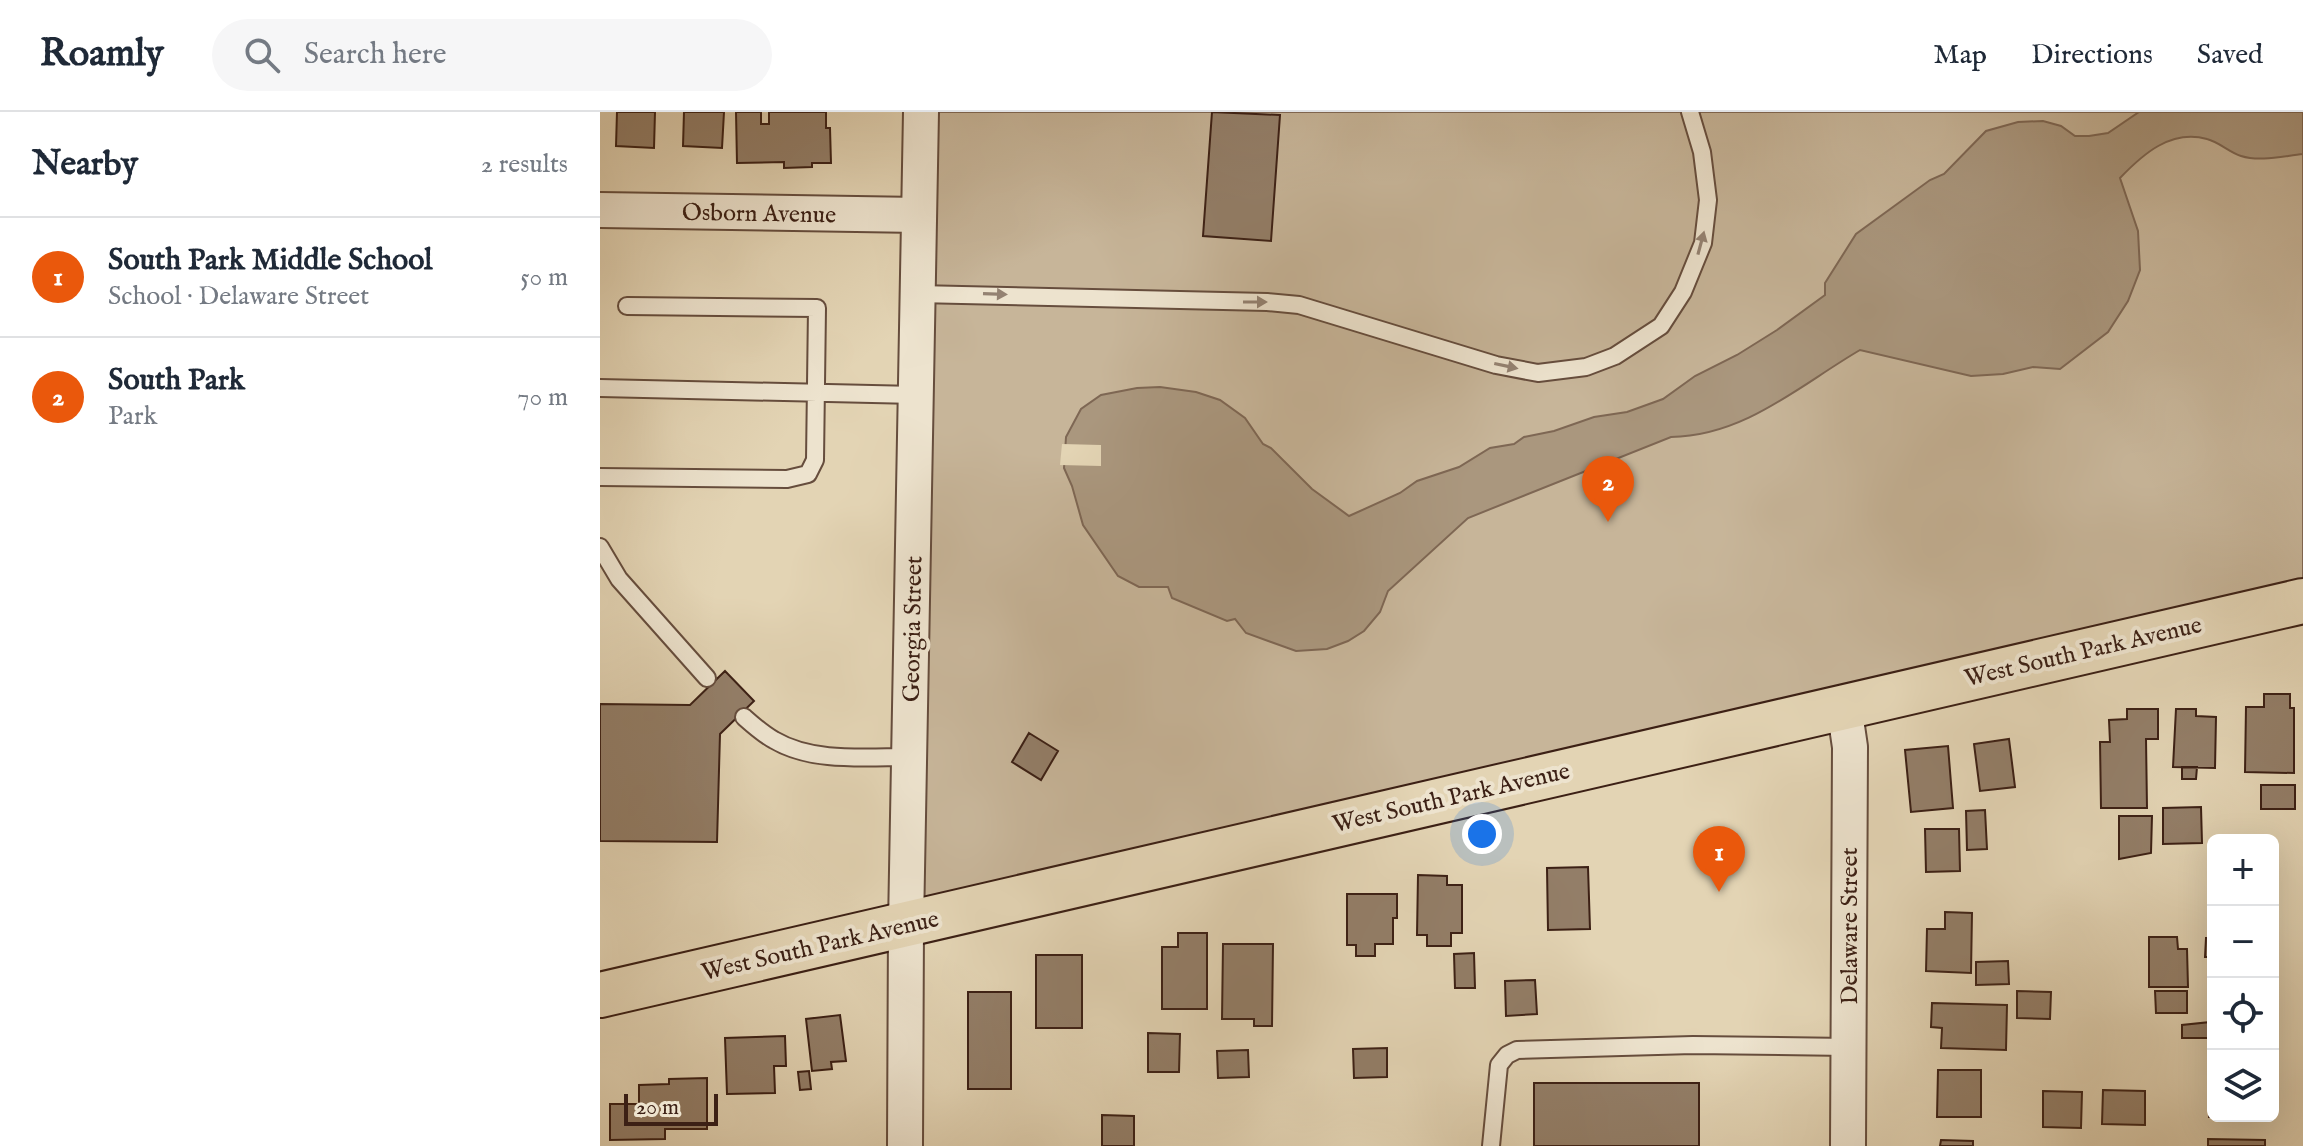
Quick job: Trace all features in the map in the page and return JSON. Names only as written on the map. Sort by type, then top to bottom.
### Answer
[{"type":"main road","name":"West South Park Avenue","points":[[600,995],[2303,601]]},
{"type":"street","name":"Georgia Street","points":[[905,1146],[906,925],[921,112]]},
{"type":"street","name":"Osborn Avenue","points":[[600,210],[919,215]]},
{"type":"street","name":"Delaware Street","points":[[1844,706],[1850,747],[1848,1146]]},
{"type":"lane","points":[[917,294],[1299,305],[1496,365],[1538,373],[1586,367],[1615,356],[1661,326],[1683,292],[1703,243],[1708,200],[1702,152],[1690,112]]},
{"type":"lane","points":[[600,477],[787,479],[808,474],[815,460],[817,308],[627,306]]},
{"type":"lane","points":[[600,388],[916,395]]},
{"type":"lane","points":[[600,547],[619,579],[707,678]]},
{"type":"lane","points":[[744,717],[772,740],[801,752],[843,757],[910,757]]},
{"type":"lane","points":[[1491,1146],[1499,1065],[1507,1055],[1517,1050],[1693,1045],[1848,1047]]},
{"type":"shaded area","points":[[921,112],[2303,112],[2303,603],[906,925]]},
{"type":"shaded area","points":[[2139,112],[2303,112],[2303,154],[2248,158],[2211,140],[2194,137],[2170,141],[2138,160],[2120,178],[2138,231],[2140,270],[2128,301],[2108,332],[2060,369],[2033,367],[2003,374],[1971,376],[1860,350],[1748,418],[1723,428],[1671,437],[1468,518],[1388,591],[1380,612],[1364,631],[1327,649],[1296,651],[1246,633],[1235,619],[1227,621],[1172,598],[1168,587],[1139,587],[1118,576],[1083,525],[1064,468],[1066,437],[1081,409],[1101,395],[1160,387],[1196,392],[1220,400],[1245,418],[1263,444],[1271,448],[1312,489],[1349,516],[1400,493],[1417,481],[1459,467],[1490,448],[1514,444],[1524,437],[1554,431],[1594,417],[1627,412],[1663,399],[1695,376],[1737,355],[1825,295],[1825,283],[1856,234],[1930,180],[1944,174],[1986,131],[2018,122],[2043,121],[2061,126],[2075,136],[2089,136],[2108,133]]},
{"type":"pier","points":[[1062,444],[1101,445],[1101,466],[1060,465]]},
{"type":"building","points":[[617,112],[655,112],[654,148],[616,146]]},
{"type":"building","points":[[684,112],[724,112],[722,148],[683,146]]},
{"type":"building","points":[[736,112],[761,112],[761,124],[769,124],[769,112],[826,112],[826,128],[830,128],[831,163],[784,168],[784,162],[737,163]]},
{"type":"building","points":[[1212,112],[1280,115],[1271,241],[1203,236]]},
{"type":"building","points":[[725,671],[754,701],[720,734],[717,842],[600,841],[600,704],[690,705]]},
{"type":"building","points":[[2264,694],[2290,694],[2290,708],[2294,708],[2294,773],[2245,772],[2246,707],[2264,707]]},
{"type":"building","points":[[2127,709],[2158,709],[2158,739],[2146,739],[2147,808],[2101,808],[2100,742],[2110,742],[2109,720],[2127,719]]},
{"type":"building","points":[[2176,709],[2196,709],[2196,716],[2216,717],[2215,768],[2173,767]]},
{"type":"building","points":[[1029,733],[1058,751],[1041,780],[1012,762]]},
{"type":"building","points":[[2009,739],[2015,787],[1980,791],[1974,744]]},
{"type":"building","points":[[1948,746],[1953,808],[1911,812],[1905,750]]},
{"type":"building","points":[[2182,767],[2197,767],[2196,779],[2182,779]]},
{"type":"building","points":[[2261,785],[2295,785],[2295,809],[2261,809]]},
{"type":"building","points":[[2201,807],[2202,843],[2163,844],[2163,808]]},
{"type":"building","points":[[1985,810],[1987,849],[1967,850],[1966,811]]},
{"type":"building","points":[[2119,816],[2152,816],[2151,853],[2119,859]]},
{"type":"building","points":[[1925,829],[1959,829],[1960,871],[1926,872]]},
{"type":"building","points":[[1588,867],[1590,929],[1548,930],[1547,868]]},
{"type":"building","points":[[1418,875],[1447,876],[1447,885],[1462,885],[1462,933],[1451,933],[1451,946],[1427,946],[1427,935],[1417,935]]},
{"type":"building","points":[[1347,894],[1397,894],[1393,944],[1375,944],[1375,956],[1356,956],[1356,945],[1347,945]]},
{"type":"building","points":[[1945,912],[1972,913],[1971,973],[1926,971],[1927,929],[1945,929]]},
{"type":"building","points":[[1178,933],[1207,933],[1207,1009],[1162,1009],[1162,947],[1178,947]]},
{"type":"building","points":[[2149,937],[2177,937],[2178,949],[2187,949],[2188,987],[2149,987]]},
{"type":"building","points":[[1223,944],[1273,944],[1272,1026],[1254,1026],[1254,1019],[1222,1019]]},
{"type":"building","points":[[1474,953],[1475,988],[1455,988],[1454,954]]},
{"type":"building","points":[[1036,955],[1082,955],[1082,1028],[1036,1028]]},
{"type":"building","points":[[2008,961],[2009,984],[1976,985],[1976,962]]},
{"type":"building","points":[[1535,980],[1537,1014],[1506,1016],[1505,981]]},
{"type":"building","points":[[2017,991],[2051,992],[2050,1019],[2017,1018]]},
{"type":"building","points":[[2155,991],[2187,991],[2187,1013],[2156,1013]]},
{"type":"building","points":[[968,992],[1011,992],[1011,1089],[968,1089]]},
{"type":"building","points":[[1932,1003],[2007,1005],[2006,1050],[1941,1048],[1942,1028],[1931,1027]]},
{"type":"building","points":[[840,1015],[846,1061],[831,1062],[832,1069],[812,1071],[806,1019]]},
{"type":"building","points":[[2207,1022],[2207,1038],[2182,1038],[2182,1025]]},
{"type":"building","points":[[1148,1033],[1180,1034],[1179,1072],[1148,1072]]},
{"type":"building","points":[[785,1036],[786,1066],[774,1066],[775,1093],[727,1094],[725,1038]]},
{"type":"building","points":[[1387,1048],[1387,1077],[1354,1078],[1353,1049]]},
{"type":"building","points":[[1248,1050],[1249,1077],[1218,1078],[1217,1051]]},
{"type":"building","points":[[1938,1070],[1981,1070],[1981,1117],[1937,1117]]},
{"type":"building","points":[[809,1071],[811,1089],[800,1090],[798,1072]]},
{"type":"building","points":[[707,1078],[707,1129],[665,1129],[665,1139],[610,1140],[610,1104],[639,1104],[639,1085],[669,1084],[669,1079]]},
{"type":"building","points":[[1534,1083],[1699,1083],[1699,1146],[1534,1146]]},
{"type":"building","points":[[2103,1090],[2145,1091],[2145,1125],[2102,1124]]},
{"type":"building","points":[[2043,1091],[2082,1092],[2081,1128],[2043,1127]]},
{"type":"building","points":[[1102,1115],[1134,1116],[1134,1146],[1102,1146]]},
{"type":"building","points":[[2208,1139],[2265,1140],[2265,1146],[2208,1146]]},
{"type":"building","points":[[1941,1140],[1973,1141],[1973,1146],[1940,1146]]},
{"type":"place","name":"South Park","points":[[1608,522]]},
{"type":"place","name":"South Park Middle School","points":[[1719,892]]}]
